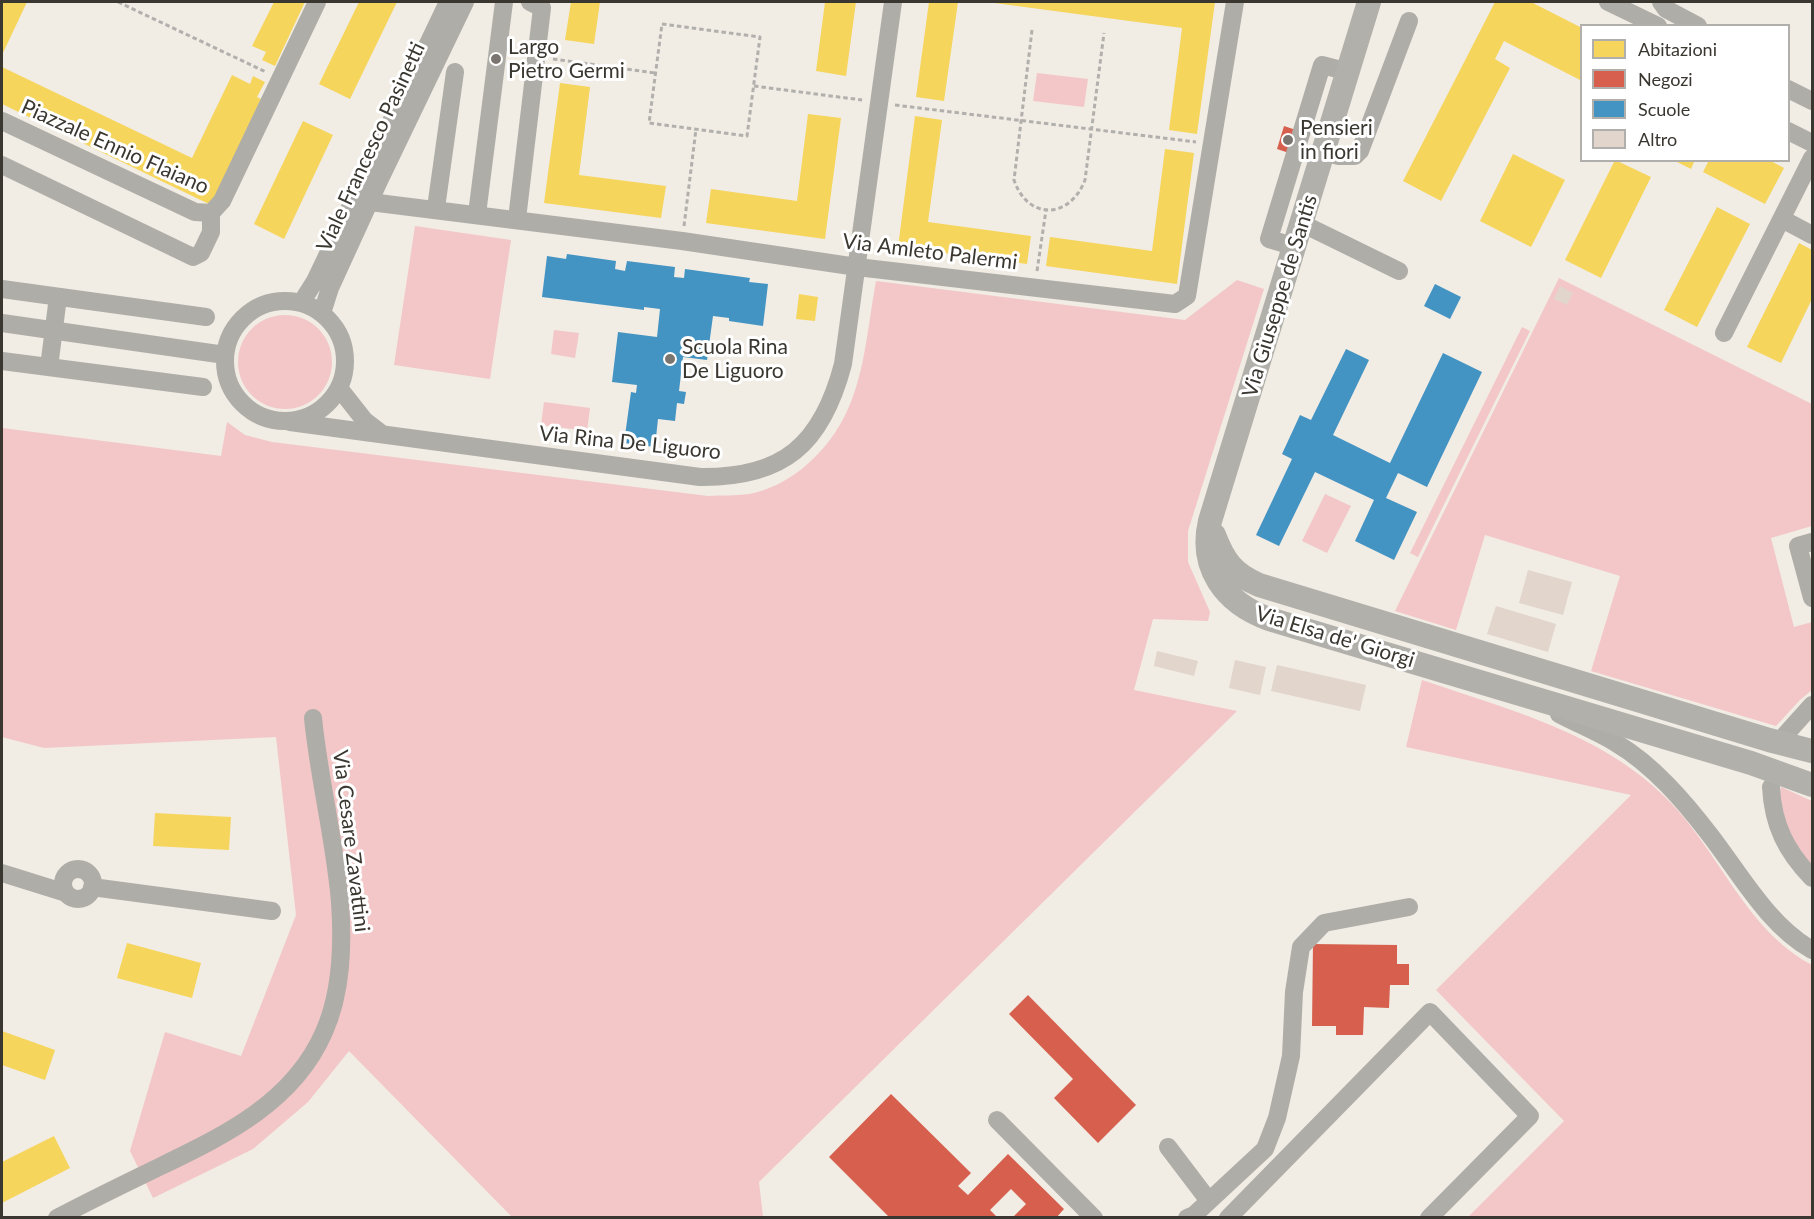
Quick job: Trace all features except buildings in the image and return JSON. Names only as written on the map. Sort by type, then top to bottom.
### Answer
[{"type":"main road","name":"Via Giuseppe de Santis","points":[[1210,521],[1370,2]]},
{"type":"main road","name":"Via Elsa de' Giorgi","points":[[1210,521],[1206,537],[1212,570],[1227,594],[1244,608],[1269,619],[1757,765],[1812,785]]},
{"type":"main road","name":"Via Elsa de' Giorgi","points":[[1210,521],[1223,559],[1232,570],[1259,585],[1769,740],[1812,751]]},
{"type":"street","points":[[2,165],[193,256],[201,253],[211,232],[211,213],[222,201],[317,2]]},
{"type":"street","name":"Viale Francesco Pasinetti","points":[[301,303],[315,281],[448,2]]},
{"type":"street","name":"Viale Francesco Pasinetti","points":[[322,313],[330,288],[465,2]]},
{"type":"street","points":[[477,214],[504,2]]},
{"type":"street","points":[[517,219],[542,8],[530,2]]},
{"type":"street","name":"Via Rina De Liguoro","points":[[290,422],[691,477],[733,477],[760,470],[789,456],[809,440],[831,403],[843,364],[893,2]]},
{"type":"street","name":"Via Amleto Palermi","points":[[370,202],[436,208],[857,267],[1175,304],[1187,296],[1235,2]]},
{"type":"street","points":[[1608,2],[1654,24]]},
{"type":"street","points":[[1661,2],[1666,9],[1694,24]]},
{"type":"street","points":[[1325,152],[1338,156],[1355,156],[1360,151],[1409,21]]},
{"type":"street","points":[[1296,247],[1269,239],[1322,65],[1348,72]]},
{"type":"street","points":[[436,208],[455,72]]},
{"type":"street","points":[[1790,90],[1812,101]]},
{"type":"street","name":"Piazzale Ennio Flaiano","points":[[2,121],[195,212],[211,213]]},
{"type":"street","points":[[1790,132],[1812,143]]},
{"type":"street","points":[[1725,333],[1812,158]]},
{"type":"street","points":[[1782,219],[1812,235]]},
{"type":"street","points":[[1303,224],[1399,271]]},
{"type":"street","points":[[2,289],[206,317]]},
{"type":"street","points":[[49,367],[58,297]]},
{"type":"street","points":[[284,301],[301,303],[322,313],[340,337],[344,354],[344,371],[339,388],[327,405],[310,416],[290,422],[264,418],[242,404],[231,390],[225,373],[225,356],[229,338],[238,323],[251,311],[267,304],[284,301]]},
{"type":"street","points":[[2,323],[225,356]]},
{"type":"street","points":[[2,362],[203,387]]},
{"type":"street","points":[[339,388],[365,421],[383,435]]},
{"type":"street","points":[[1812,542],[1798,546],[1812,598]]},
{"type":"street","points":[[1511,691],[1601,735],[1642,762],[1691,811],[1771,917],[1798,942],[1812,951]]},
{"type":"street","points":[[1785,735],[1812,705]]},
{"type":"street","name":"Via Cesare Zavattini","points":[[57,1218],[230,1131],[261,1111],[291,1082],[323,1034],[337,988],[342,943],[339,899],[313,718]]},
{"type":"street","points":[[1771,787],[1774,818],[1780,836],[1812,878]]},
{"type":"street","points":[[66,893],[64,880],[74,870],[88,873],[92,887]]},
{"type":"street","points":[[2,873],[66,893],[74,898],[83,898],[92,887]]},
{"type":"street","points":[[92,887],[272,911]]},
{"type":"street","points":[[1187,1218],[1194,1215],[1265,1149],[1277,1118],[1291,1056],[1294,992],[1301,947],[1324,923],[1408,907]]},
{"type":"street","points":[[1228,1218],[1430,1012],[1530,1116],[1429,1218]]},
{"type":"street","points":[[997,1120],[1094,1218]]},
{"type":"street","points":[[1168,1147],[1209,1201]]},
{"type":"path","points":[[118,2],[281,79]]},
{"type":"path","points":[[662,24],[760,37],[754,86],[747,136],[649,123],[662,24]]},
{"type":"path","points":[[1032,30],[1014,180],[1017,191],[1026,201],[1046,210],[1066,206],[1074,201],[1085,180],[1104,33]]},
{"type":"path","points":[[537,57],[655,73]]},
{"type":"path","points":[[754,86],[1212,144]]},
{"type":"path","points":[[682,241],[696,129]]},
{"type":"path","points":[[1035,287],[1046,210]]},
{"type":"shaded area","points":[[1037,73],[1088,79],[1084,107],[1033,101]]},
{"type":"shaded area","points":[[415,226],[511,240],[490,379],[394,365]]},
{"type":"shaded area","points":[[1559,278],[1812,404],[1812,526],[1771,538],[1794,627],[1812,622],[1812,690],[1776,726],[1591,671],[1620,576],[1485,535],[1456,630],[1395,611]]},
{"type":"shaded area","points":[[1237,280],[1264,289],[1188,531],[1188,562],[1210,612],[1208,621],[1153,619],[1134,690],[1237,711],[759,1182],[763,1217],[512,1217],[349,1051],[308,1102],[253,1149],[153,1198],[130,1151],[165,1032],[241,1056],[296,915],[276,737],[44,748],[2,737],[2,428],[221,456],[227,422],[245,435],[272,442],[708,496],[744,495],[770,488],[803,468],[823,449],[838,428],[858,383],[876,281],[1185,320]]},
{"type":"shaded area","points":[[276,315],[294,315],[319,328],[329,344],[332,362],[329,380],[319,396],[294,409],[276,409],[251,396],[238,371],[238,353],[251,328]]},
{"type":"shaded area","points":[[1522,327],[1530,331],[1418,557],[1410,553]]},
{"type":"shaded area","points":[[554,330],[579,333],[575,358],[551,354]]},
{"type":"shaded area","points":[[544,402],[590,408],[587,431],[541,425]]},
{"type":"shaded area","points":[[1325,494],[1351,506],[1327,553],[1302,541]]},
{"type":"shaded area","points":[[1422,680],[1553,726],[1615,758],[1643,778],[1669,801],[1687,822],[1751,911],[1769,932],[1789,950],[1812,965],[1812,1217],[1468,1217],[1564,1121],[1436,990],[1631,795],[1406,747]]},
{"type":"shaded area","points":[[1781,787],[1812,801],[1812,869],[1789,839],[1780,795]]},
{"type":"place","name":"Largo Pietro Germi","points":[[496,59]]},
{"type":"place","name":"Pensieri in fiori","points":[[1288,140]]},
{"type":"place","name":"Scuola Rina De Liguoro","points":[[670,359]]}]
